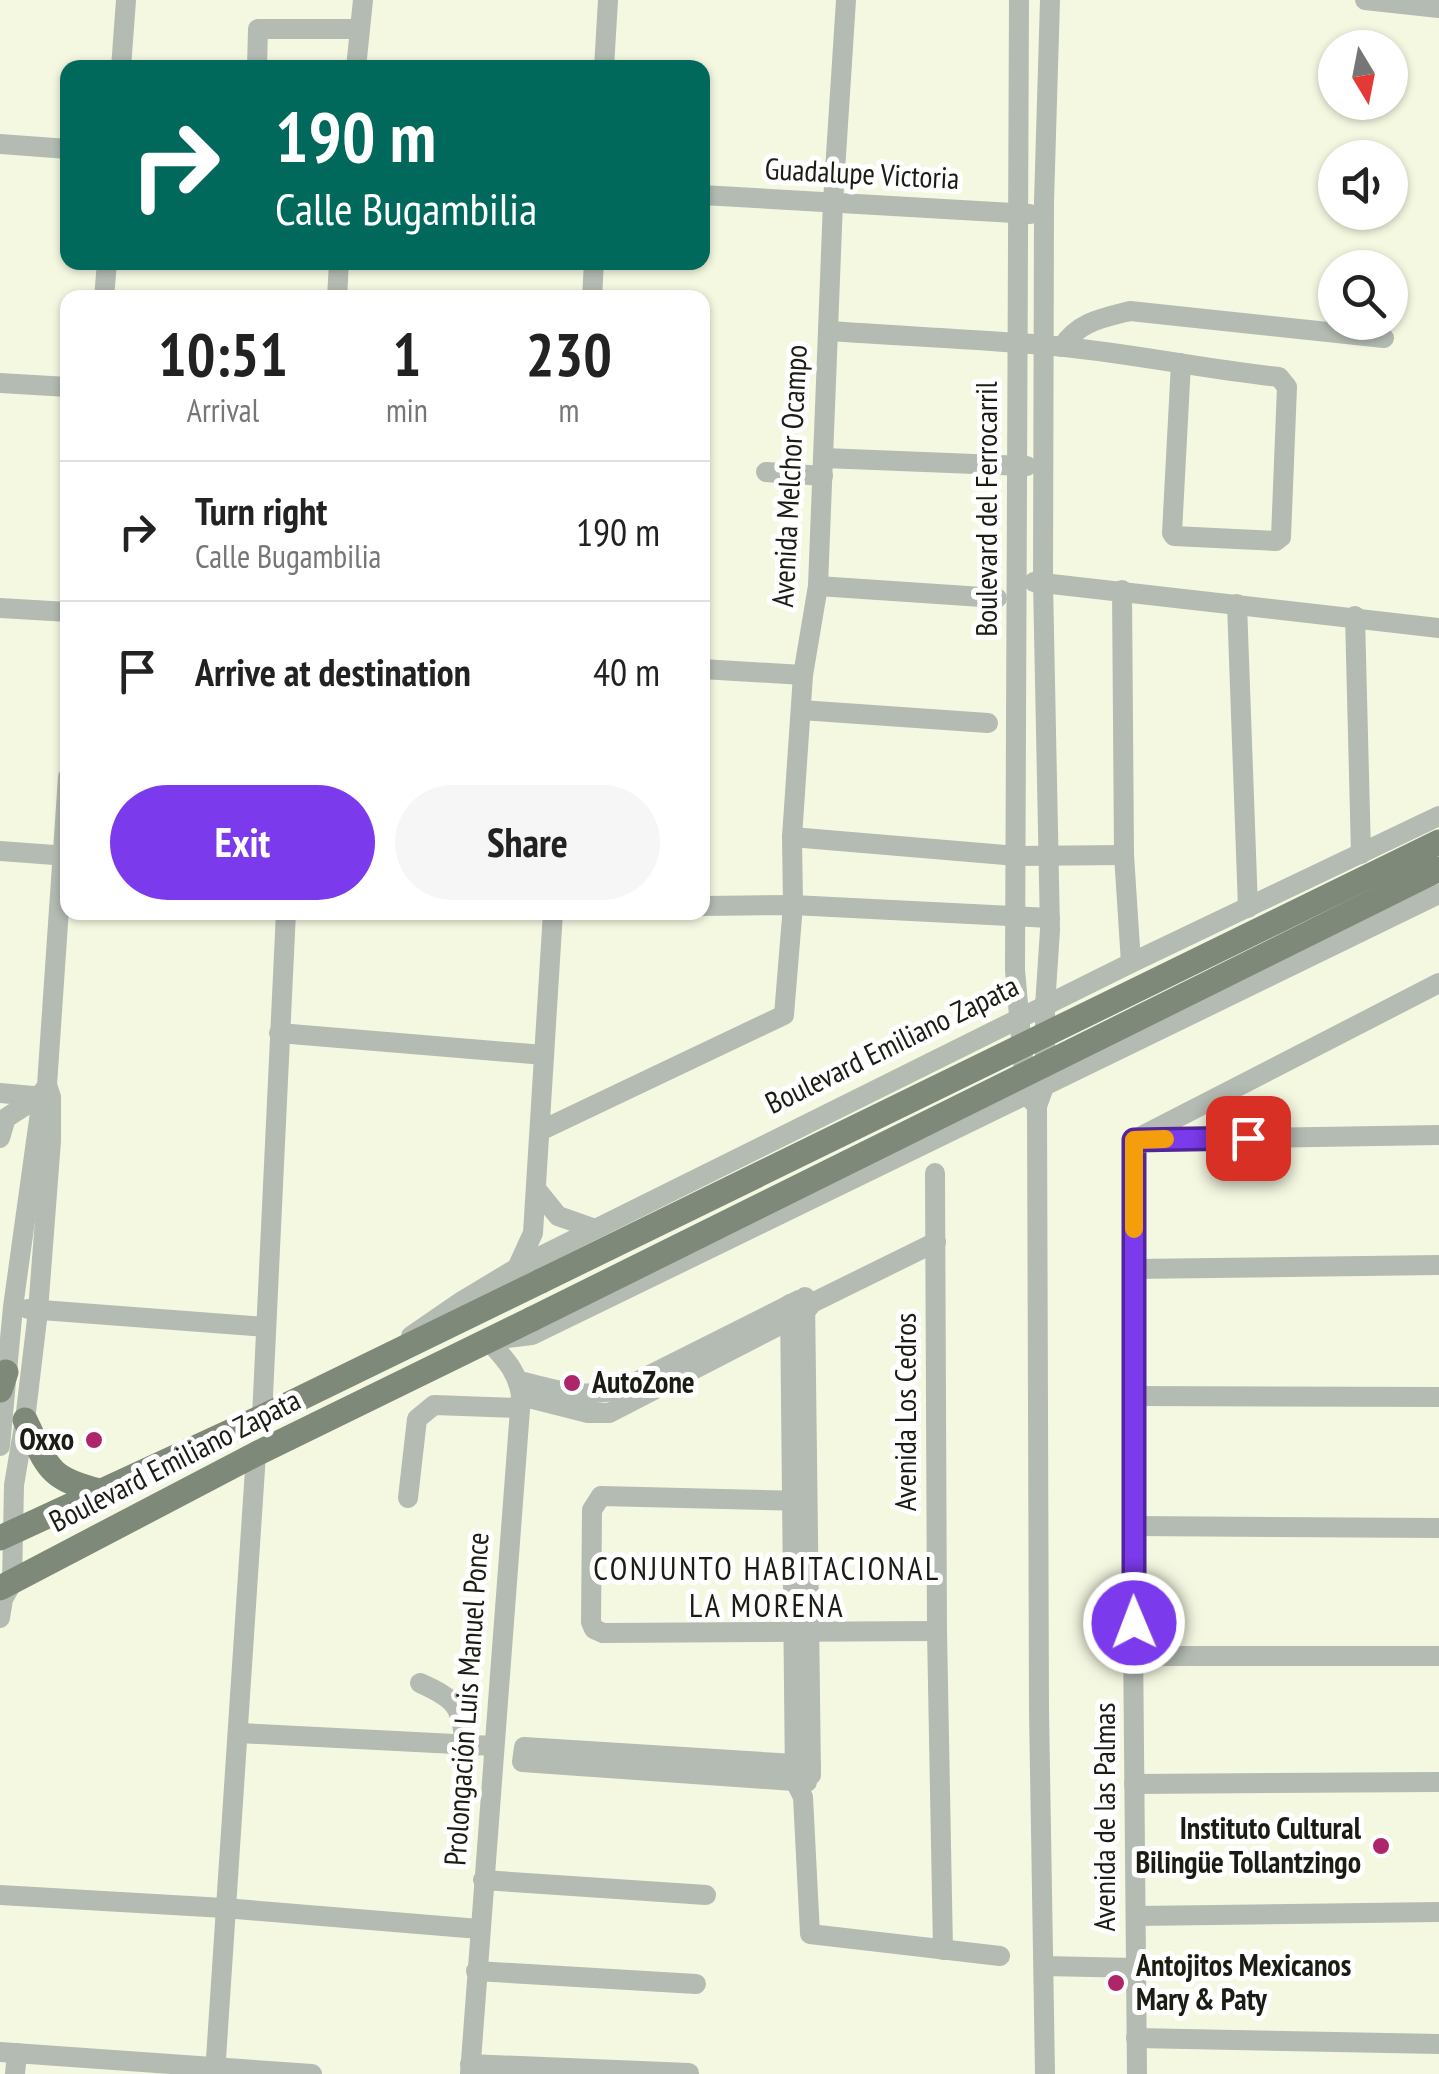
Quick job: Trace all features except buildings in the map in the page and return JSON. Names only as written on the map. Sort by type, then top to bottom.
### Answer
[{"type":"main road","name":"Boulevard Emiliano Zapata","points":[[6,1535],[262,1417],[1439,842]]},
{"type":"main road","name":"Boulevard Emiliano Zapata","points":[[3,1596],[256,1454],[1439,869]]},
{"type":"main road","points":[[26,1420],[48,1466],[68,1483],[100,1491]]},
{"type":"street","points":[[122,60],[126,0]]},
{"type":"street","points":[[357,60],[364,0]]},
{"type":"street","points":[[604,60],[608,0]]},
{"type":"street","name":"Avenida Melchor Ocampo","points":[[540,1132],[784,1015],[803,675],[818,586],[833,202],[846,0]]},
{"type":"street","name":"Boulevard del Ferrocarril","points":[[1019,0],[1015,970],[1020,1018],[1036,1094]]},
{"type":"street","name":"Boulevard del Ferrocarril","points":[[1036,1094],[1050,918],[1043,466],[1053,346],[1044,214],[1050,0]]},
{"type":"street","points":[[1365,0],[1439,8]]},
{"type":"street","points":[[257,60],[258,29],[359,29]]},
{"type":"street","points":[[0,144],[60,148]]},
{"type":"street","name":"Guadalupe Victoria","points":[[710,196],[1044,214]]},
{"type":"street","points":[[1053,346],[1094,320],[1130,311],[1318,331]]},
{"type":"street","points":[[829,331],[1053,346],[1181,363],[1279,377],[1287,387],[1281,537],[1276,541],[1172,533],[1181,363]]},
{"type":"street","points":[[0,382],[60,386]]},
{"type":"street","points":[[766,472],[823,467],[1043,466]]},
{"type":"street","points":[[1016,582],[1122,590],[1439,628]]},
{"type":"street","points":[[818,586],[998,598]]},
{"type":"street","points":[[1122,590],[1124,855],[1132,963]]},
{"type":"street","points":[[1237,604],[1248,908]]},
{"type":"street","points":[[0,608],[60,612]]},
{"type":"street","points":[[1355,616],[1361,854]]},
{"type":"street","points":[[710,669],[803,675]]},
{"type":"street","points":[[801,710],[988,723]]},
{"type":"street","name":"Boulevard Emiliano Zapata","points":[[387,1356],[427,1323],[517,1268],[1132,963],[1439,816]]},
{"type":"street","points":[[792,837],[1017,856],[1124,855]]},
{"type":"street","points":[[0,850],[60,856]]},
{"type":"street","name":"Boulevard Emiliano Zapata","points":[[488,1340],[532,1335],[1036,1094],[1439,894]]},
{"type":"street","points":[[710,906],[793,905],[1050,918]]},
{"type":"street","points":[[3,1596],[6,1535],[26,1420],[38,1310],[46,1093],[60,909]]},
{"type":"street","points":[[262,1417],[286,920]]},
{"type":"street","points":[[517,1268],[533,1234],[552,920]]},
{"type":"street","points":[[1134,1140],[1439,983]]},
{"type":"street","points":[[279,1032],[544,1055]]},
{"type":"street","points":[[0,1093],[46,1093]]},
{"type":"street","points":[[0,1138],[6,1118],[46,1093]]},
{"type":"street","points":[[0,1446],[3,1381],[46,1093]]},
{"type":"street","points":[[1036,1094],[1045,2074]]},
{"type":"street","points":[[1134,1140],[1439,1135]]},
{"type":"street","name":"Avenida de las Palmas","points":[[1134,1140],[1132,1526],[1137,2074]]},
{"type":"street","name":"Avenida Los Cedros","points":[[935,1173],[943,1950]]},
{"type":"street","points":[[537,1190],[558,1216],[594,1229]]},
{"type":"street","points":[[408,1498],[417,1419],[434,1405],[519,1395],[588,1413],[609,1413],[801,1307],[936,1242]]},
{"type":"street","points":[[1134,1269],[1439,1266]]},
{"type":"street","points":[[13,1307],[266,1327]]},
{"type":"street","points":[[801,1307],[803,1778],[810,1934],[1000,1956]]},
{"type":"street","points":[[488,1340],[511,1366],[519,1395]]},
{"type":"street","points":[[420,1374],[434,1405]]},
{"type":"street","name":"Prolongación Luis Manuel Ponce","points":[[470,2069],[519,1395]]},
{"type":"street","points":[[1132,1396],[1439,1397]]},
{"type":"street","points":[[215,2071],[256,1454]]},
{"type":"street","points":[[800,1501],[601,1496],[592,1510],[594,1630],[937,1631]]},
{"type":"street","points":[[1132,1526],[1439,1528]]},
{"type":"street","points":[[1134,1656],[1439,1656]]},
{"type":"street","points":[[420,1683],[448,1695],[462,1717],[465,1744]]},
{"type":"street","points":[[238,1733],[494,1746]]},
{"type":"street","points":[[524,1747],[803,1778],[522,1762],[524,1747]]},
{"type":"street","points":[[1134,1784],[1439,1782]]},
{"type":"street","points":[[483,1880],[706,1895]]},
{"type":"street","points":[[0,1895],[479,1929]]},
{"type":"street","points":[[1136,1916],[1439,1912]]},
{"type":"street","points":[[1044,1966],[1136,1968]]},
{"type":"street","points":[[476,1972],[696,1984]]},
{"type":"street","points":[[1136,2038],[1439,2044]]},
{"type":"street","points":[[11,2060],[312,2074]]},
{"type":"street","points":[[470,2069],[689,2073]]},
{"type":"slow traffic","points":[[1134,1229],[1134,1140],[1165,1139]]},
{"type":"place","name":"AutoZone","points":[[572,1383]]},
{"type":"place","name":"Oxxo","points":[[94,1440]]},
{"type":"place","name":"Instituto Cultural Bilingüe Tollantzingo","points":[[1381,1846]]},
{"type":"place","name":"Antojitos Mexicanos Mary & Paty","points":[[1116,1983]]},
{"type":"district","name":"CONJUNTO HABITACIONAL LA MORENA","points":[[767,1588]]},
{"type":"route","points":[[1134,1623],[1134,1140],[1248,1138]]}]
